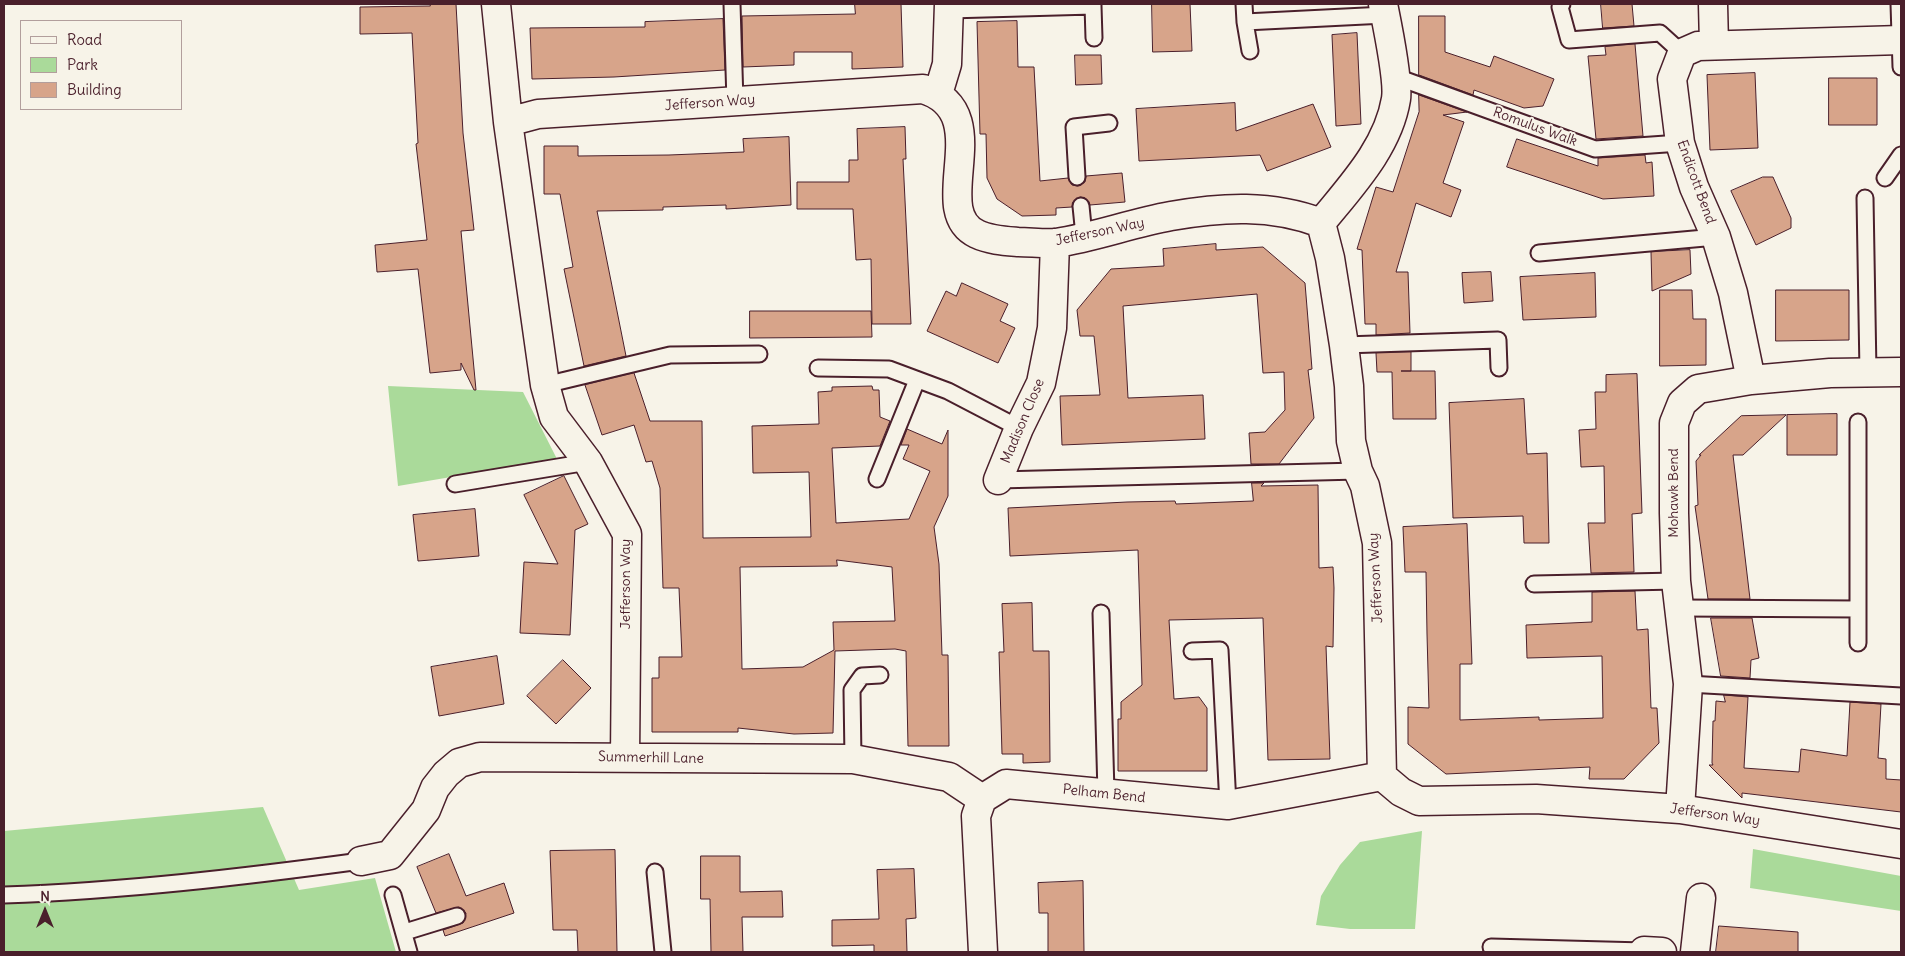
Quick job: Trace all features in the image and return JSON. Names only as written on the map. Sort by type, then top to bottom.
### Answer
[{"type":"street","points":[[496,4],[508,122]]},
{"type":"street","points":[[1713,4],[1714,45]]},
{"type":"street","points":[[938,94],[947,64],[949,7]]},
{"type":"street","points":[[1320,223],[1364,170],[1384,136],[1396,98],[1384,9]]},
{"type":"street","points":[[1682,53],[1698,46],[1714,45],[1901,40]]},
{"type":"street","name":"Endicott Bend","points":[[1682,53],[1672,79],[1680,143],[1694,187],[1716,237],[1732,293],[1751,380]]},
{"type":"street","name":"Jefferson Way","points":[[625,758],[627,534],[588,462],[554,417],[545,385],[508,122],[538,114],[923,89],[938,94],[955,114],[961,132],[958,209],[964,224],[977,234],[1006,241],[1055,243],[1170,216],[1228,208],[1276,211],[1300,215],[1320,223],[1330,258],[1344,345],[1349,386],[1351,441],[1358,471],[1365,486],[1377,543],[1382,776],[1401,792],[1418,801],[1536,799],[1680,809],[1901,844]]},
{"type":"street","name":"Madison Close","points":[[998,480],[1019,428],[1041,384],[1052,328],[1055,243]]},
{"type":"street","name":"Mohawk Bend","points":[[1680,809],[1688,684],[1676,581],[1674,423],[1682,403],[1698,388],[1751,380],[1830,373],[1901,372]]},
{"type":"street","name":"Summerhill Lane","points":[[361,861],[390,855],[426,810],[435,788],[460,763],[480,757],[853,758],[949,777],[982,799]]},
{"type":"street","name":"Pelham Bend","points":[[982,799],[1006,784],[1228,805],[1382,776]]},
{"type":"street","points":[[982,799],[976,816],[982,952]]},
{"type":"street","points":[[1695,952],[1701,898]]},
{"type":"lane","points":[[732,4],[735,102]]},
{"type":"lane","points":[[1244,4],[1250,51]]},
{"type":"lane","points":[[1562,4],[1560,7],[1569,40],[1660,33],[1682,53]]},
{"type":"lane","points":[[1899,4],[1901,67]]},
{"type":"lane","points":[[949,7],[1093,5],[1094,38]]},
{"type":"lane","points":[[1245,22],[1384,9]]},
{"type":"lane","name":"Romulus Walk","points":[[1394,76],[1595,149],[1680,143]]},
{"type":"lane","points":[[1077,177],[1074,127],[1109,122]]},
{"type":"lane","points":[[1885,178],[1901,155]]},
{"type":"lane","points":[[1865,198],[1868,372]]},
{"type":"lane","points":[[1080,206],[1084,236]]},
{"type":"lane","points":[[1538,253],[1716,237]]},
{"type":"lane","points":[[1344,345],[1498,340],[1499,368]]},
{"type":"lane","points":[[545,385],[670,355],[759,354]]},
{"type":"lane","points":[[818,368],[889,369],[948,391],[1019,428]]},
{"type":"lane","points":[[877,478],[917,380]]},
{"type":"lane","points":[[1858,422],[1858,643]]},
{"type":"lane","points":[[455,484],[588,462]]},
{"type":"lane","points":[[998,480],[1358,471]]},
{"type":"lane","points":[[1534,584],[1676,581]]},
{"type":"lane","points":[[1680,608],[1858,609]]},
{"type":"lane","points":[[1101,614],[1106,793]]},
{"type":"lane","points":[[1192,651],[1220,650],[1228,805]]},
{"type":"lane","points":[[853,758],[852,690],[862,676],[880,675]]},
{"type":"lane","points":[[1688,684],[1901,696]]},
{"type":"lane","points":[[4,895],[59,894],[248,877],[361,861]]},
{"type":"lane","points":[[655,872],[662,952]]},
{"type":"lane","points":[[393,895],[405,932],[409,952]]},
{"type":"lane","points":[[405,932],[457,916]]},
{"type":"lane","points":[[1492,948],[1653,952]]},
{"type":"green space","points":[[388,386],[523,392],[557,459],[398,486]]},
{"type":"green space","points":[[263,807],[299,890],[375,878],[396,952],[4,952],[4,831]]},
{"type":"green space","points":[[1422,831],[1415,929],[1350,929],[1316,925],[1321,896],[1340,865],[1360,842]]},
{"type":"green space","points":[[1753,849],[1901,876],[1901,911],[1750,888]]},
{"type":"building","points":[[430,4],[456,4],[463,133],[474,230],[461,231],[476,390],[474,390],[461,363],[461,370],[430,373],[418,269],[377,272],[375,245],[427,240],[416,144],[418,143],[412,33],[360,34],[360,7],[430,6]]},
{"type":"building","points":[[855,4],[901,4],[903,67],[852,69],[852,52],[794,52],[794,65],[743,67],[742,16],[855,14]]},
{"type":"building","points":[[1152,4],[1190,4],[1192,51],[1153,52]]},
{"type":"building","points":[[1601,4],[1632,4],[1634,26],[1603,28]]},
{"type":"building","points":[[1419,16],[1445,16],[1445,52],[1490,67],[1494,56],[1554,79],[1543,106],[1524,108],[1474,90],[1473,95],[1419,75]]},
{"type":"building","points":[[723,19],[725,70],[614,77],[532,79],[530,28],[645,27],[645,22]]},
{"type":"building","points":[[1017,21],[1018,67],[1034,67],[1040,181],[1068,178],[1072,185],[1078,186],[1085,182],[1086,176],[1122,173],[1125,202],[1090,205],[1085,198],[1080,197],[1073,202],[1072,207],[1056,208],[1056,215],[1022,216],[997,199],[987,178],[986,134],[980,134],[977,22]]},
{"type":"building","points":[[1357,33],[1361,124],[1336,126],[1332,35]]},
{"type":"building","points":[[1635,44],[1643,136],[1596,139],[1588,56],[1606,55],[1605,47]]},
{"type":"building","points":[[1075,55],[1101,55],[1102,84],[1076,85]]},
{"type":"building","points":[[1755,73],[1758,148],[1710,150],[1707,75]]},
{"type":"building","points":[[1829,78],[1877,78],[1877,125],[1829,125]]},
{"type":"building","points":[[1419,95],[1467,112],[1443,115],[1464,122],[1443,183],[1461,190],[1451,217],[1416,203],[1396,272],[1408,272],[1410,333],[1376,335],[1376,324],[1365,324],[1362,250],[1357,249],[1376,187],[1393,192],[1419,112]]},
{"type":"building","points":[[1235,103],[1236,131],[1313,104],[1331,147],[1267,171],[1260,155],[1139,161],[1136,109]]},
{"type":"building","points":[[905,127],[906,159],[903,159],[911,324],[872,324],[871,259],[856,260],[853,209],[797,209],[797,182],[849,182],[849,160],[858,160],[857,129]]},
{"type":"building","points":[[789,137],[791,205],[726,209],[726,205],[663,207],[663,210],[597,211],[626,356],[584,366],[564,269],[573,267],[560,194],[544,194],[544,146],[578,146],[578,156],[669,155],[744,152],[743,139]]},
{"type":"building","points":[[1517,139],[1598,166],[1598,158],[1645,155],[1646,163],[1652,162],[1654,196],[1603,199],[1507,167]]},
{"type":"building","points":[[1763,177],[1773,177],[1791,218],[1791,228],[1756,245],[1731,191]]},
{"type":"building","points":[[1216,244],[1216,250],[1263,247],[1305,283],[1312,369],[1308,370],[1314,418],[1279,464],[1251,464],[1249,433],[1265,432],[1285,410],[1284,372],[1263,373],[1257,294],[1123,306],[1128,398],[1203,395],[1205,439],[1062,445],[1060,396],[1100,395],[1094,336],[1080,336],[1077,310],[1111,269],[1164,266],[1163,249]]},
{"type":"building","points":[[1690,250],[1691,274],[1652,291],[1651,252]]},
{"type":"building","points":[[1491,272],[1493,301],[1464,303],[1462,273]]},
{"type":"building","points":[[1595,273],[1596,317],[1523,320],[1520,277]]},
{"type":"building","points":[[962,283],[1008,304],[1000,321],[1015,328],[998,363],[927,331],[946,291],[956,296]]},
{"type":"building","points":[[1660,290],[1692,290],[1693,319],[1706,319],[1706,365],[1660,366]]},
{"type":"building","points":[[1776,290],[1849,290],[1849,340],[1776,341]]},
{"type":"building","points":[[750,311],[871,311],[872,337],[750,338]]},
{"type":"building","points":[[1411,352],[1411,371],[1435,371],[1436,419],[1393,419],[1392,372],[1377,372],[1376,353]]},
{"type":"building","points":[[634,373],[650,421],[702,421],[703,538],[811,537],[809,472],[753,473],[752,426],[819,424],[818,392],[832,391],[832,387],[872,386],[873,390],[879,390],[880,417],[890,421],[880,446],[832,448],[836,523],[909,519],[930,471],[903,459],[909,445],[901,445],[907,429],[942,444],[948,430],[948,496],[934,527],[939,564],[942,655],[948,655],[949,746],[908,746],[906,651],[895,649],[835,651],[833,733],[794,734],[738,728],[738,732],[652,732],[652,678],[659,678],[659,657],[682,657],[679,588],[663,588],[660,488],[652,461],[646,462],[634,425],[602,435],[585,385]],"holes":[[[837,560],[892,567],[895,621],[833,622],[834,650],[803,667],[742,669],[740,567],[837,566]]]},
{"type":"building","points":[[1637,374],[1642,513],[1632,514],[1634,572],[1591,573],[1588,523],[1605,523],[1604,466],[1581,467],[1579,430],[1596,429],[1595,392],[1606,392],[1606,375]]},
{"type":"building","points":[[1524,399],[1527,454],[1547,453],[1549,543],[1524,543],[1523,516],[1453,518],[1449,403]]},
{"type":"building","points":[[1837,414],[1837,455],[1787,455],[1787,415]]},
{"type":"building","points":[[1786,415],[1743,455],[1733,455],[1750,599],[1708,599],[1695,506],[1698,505],[1696,461],[1701,455],[1699,455],[1741,416]]},
{"type":"building","points":[[564,476],[588,524],[575,530],[570,635],[520,633],[524,562],[558,564],[524,495]]},
{"type":"building","points":[[1252,483],[1264,483],[1261,486],[1318,485],[1319,568],[1333,567],[1334,588],[1333,647],[1326,646],[1330,759],[1268,760],[1263,618],[1169,620],[1174,699],[1199,697],[1207,708],[1207,771],[1118,771],[1118,719],[1121,719],[1121,702],[1142,685],[1138,550],[1010,556],[1008,508],[1127,502],[1175,501],[1176,504],[1253,501]]},
{"type":"building","points":[[475,509],[479,556],[418,561],[413,515]]},
{"type":"building","points":[[1467,524],[1472,664],[1460,664],[1460,720],[1539,717],[1539,720],[1603,718],[1602,656],[1527,658],[1526,625],[1592,622],[1592,592],[1635,591],[1637,630],[1648,629],[1651,708],[1657,708],[1659,743],[1624,779],[1589,779],[1590,767],[1446,774],[1408,744],[1408,707],[1429,708],[1426,572],[1405,572],[1403,527]]},
{"type":"building","points":[[1032,603],[1033,651],[1049,651],[1050,762],[1023,763],[1023,754],[1002,754],[999,652],[1004,652],[1002,604]]},
{"type":"building","points":[[1711,618],[1752,618],[1759,658],[1751,660],[1750,678],[1721,676]]},
{"type":"building","points":[[497,656],[504,704],[439,716],[431,667]]},
{"type":"building","points":[[563,660],[591,688],[556,724],[527,696]]},
{"type":"building","points":[[1724,695],[1748,697],[1744,768],[1799,772],[1801,749],[1847,756],[1850,702],[1881,704],[1878,758],[1886,759],[1886,779],[1901,780],[1901,812],[1742,793],[1742,798],[1709,765],[1713,765],[1713,721],[1715,721],[1716,701],[1725,702]]},
{"type":"building","points":[[615,850],[617,952],[578,952],[577,930],[553,930],[550,851]]},
{"type":"building","points":[[449,854],[466,896],[504,883],[514,913],[445,936],[443,930],[463,923],[466,913],[459,907],[436,913],[417,867]]},
{"type":"building","points":[[701,856],[740,856],[740,892],[782,891],[783,917],[742,917],[743,952],[711,952],[710,899],[701,899]]},
{"type":"building","points":[[914,869],[916,918],[906,919],[907,952],[874,952],[874,945],[832,946],[832,920],[879,919],[877,870]]},
{"type":"building","points":[[1083,881],[1084,952],[1048,952],[1048,913],[1039,913],[1038,883]]},
{"type":"building","points":[[1719,926],[1798,932],[1798,952],[1716,952]]}]
